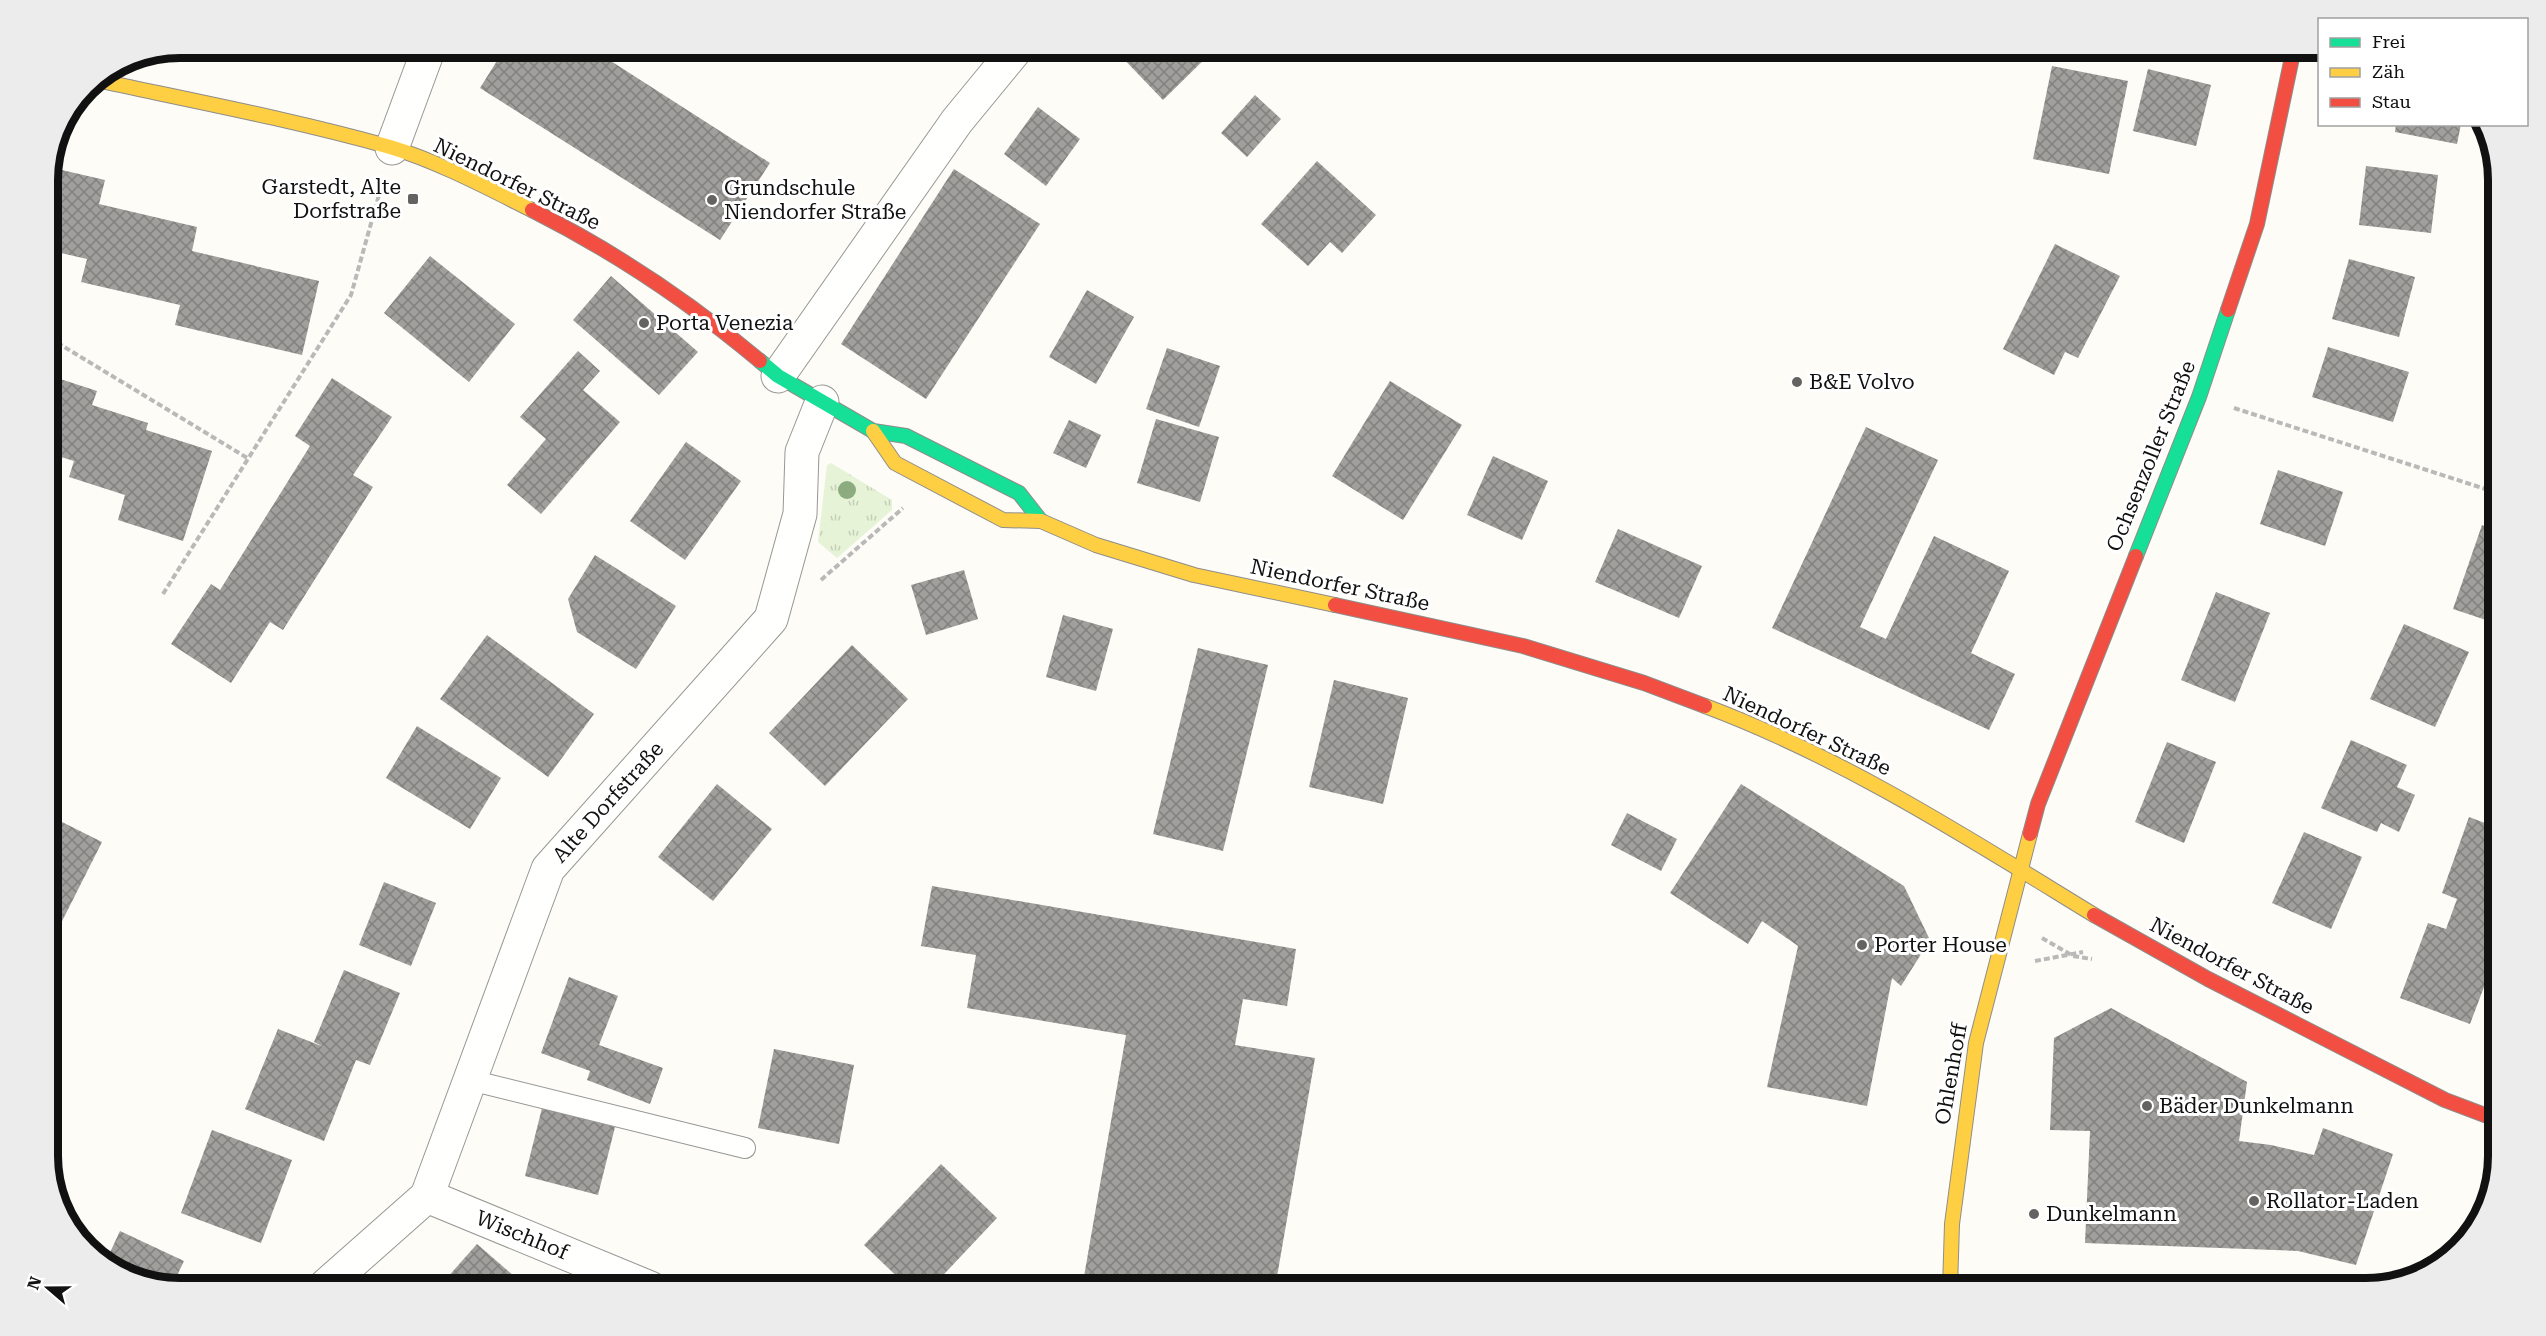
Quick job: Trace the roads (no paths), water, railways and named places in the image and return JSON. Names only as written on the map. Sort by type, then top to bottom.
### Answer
[{"type":"main road","name":"Ochsenzoller Straße","points":[[2021,872],[2038,804],[2199,397],[2257,224],[2292,58]]},
{"type":"main road","name":"Niendorfer Straße","points":[[108,83],[233,109],[392,148],[483,186],[587,238],[726,332],[778,376],[822,402],[873,431],[906,436],[1019,493],[1041,521]]},
{"type":"main road","name":"Niendorfer Straße","points":[[873,431],[896,463],[1003,520],[1041,521],[1096,545],[1194,575],[1523,646],[1644,683],[1729,715],[1805,748],[1934,817],[2110,925],[2218,984],[2445,1100],[2488,1116]]},
{"type":"main road","name":"Ohlenhoff","points":[[1951,1278],[1956,1191],[1976,1043],[2021,872]]},
{"type":"street","points":[[392,148],[425,58]]},
{"type":"street","points":[[778,376],[957,121],[1009,58]]},
{"type":"street","name":"Alte Dorfstraße","points":[[334,1278],[427,1196],[548,869],[771,619],[800,514],[802,452],[822,402]]},
{"type":"street","name":"Wischhof","points":[[427,1196],[626,1278]]},
{"type":"lane","points":[[470,1080],[746,1148]]},
{"type":"place","name":"Garstedt, Alte Dorfstraße","points":[[413,199]]},
{"type":"place","name":"Grundschule Niendorfer Straße","points":[[712,200]]},
{"type":"place","name":"Porta Venezia","points":[[644,323]]},
{"type":"place","name":"B&E Volvo","points":[[1797,382]]},
{"type":"place","name":"Porter House","points":[[1862,945]]},
{"type":"place","name":"Bäder Dunkelmann","points":[[2147,1106]]},
{"type":"place","name":"Rollator-Laden","points":[[2254,1201]]},
{"type":"place","name":"Dunkelmann","points":[[2034,1214]]}]
